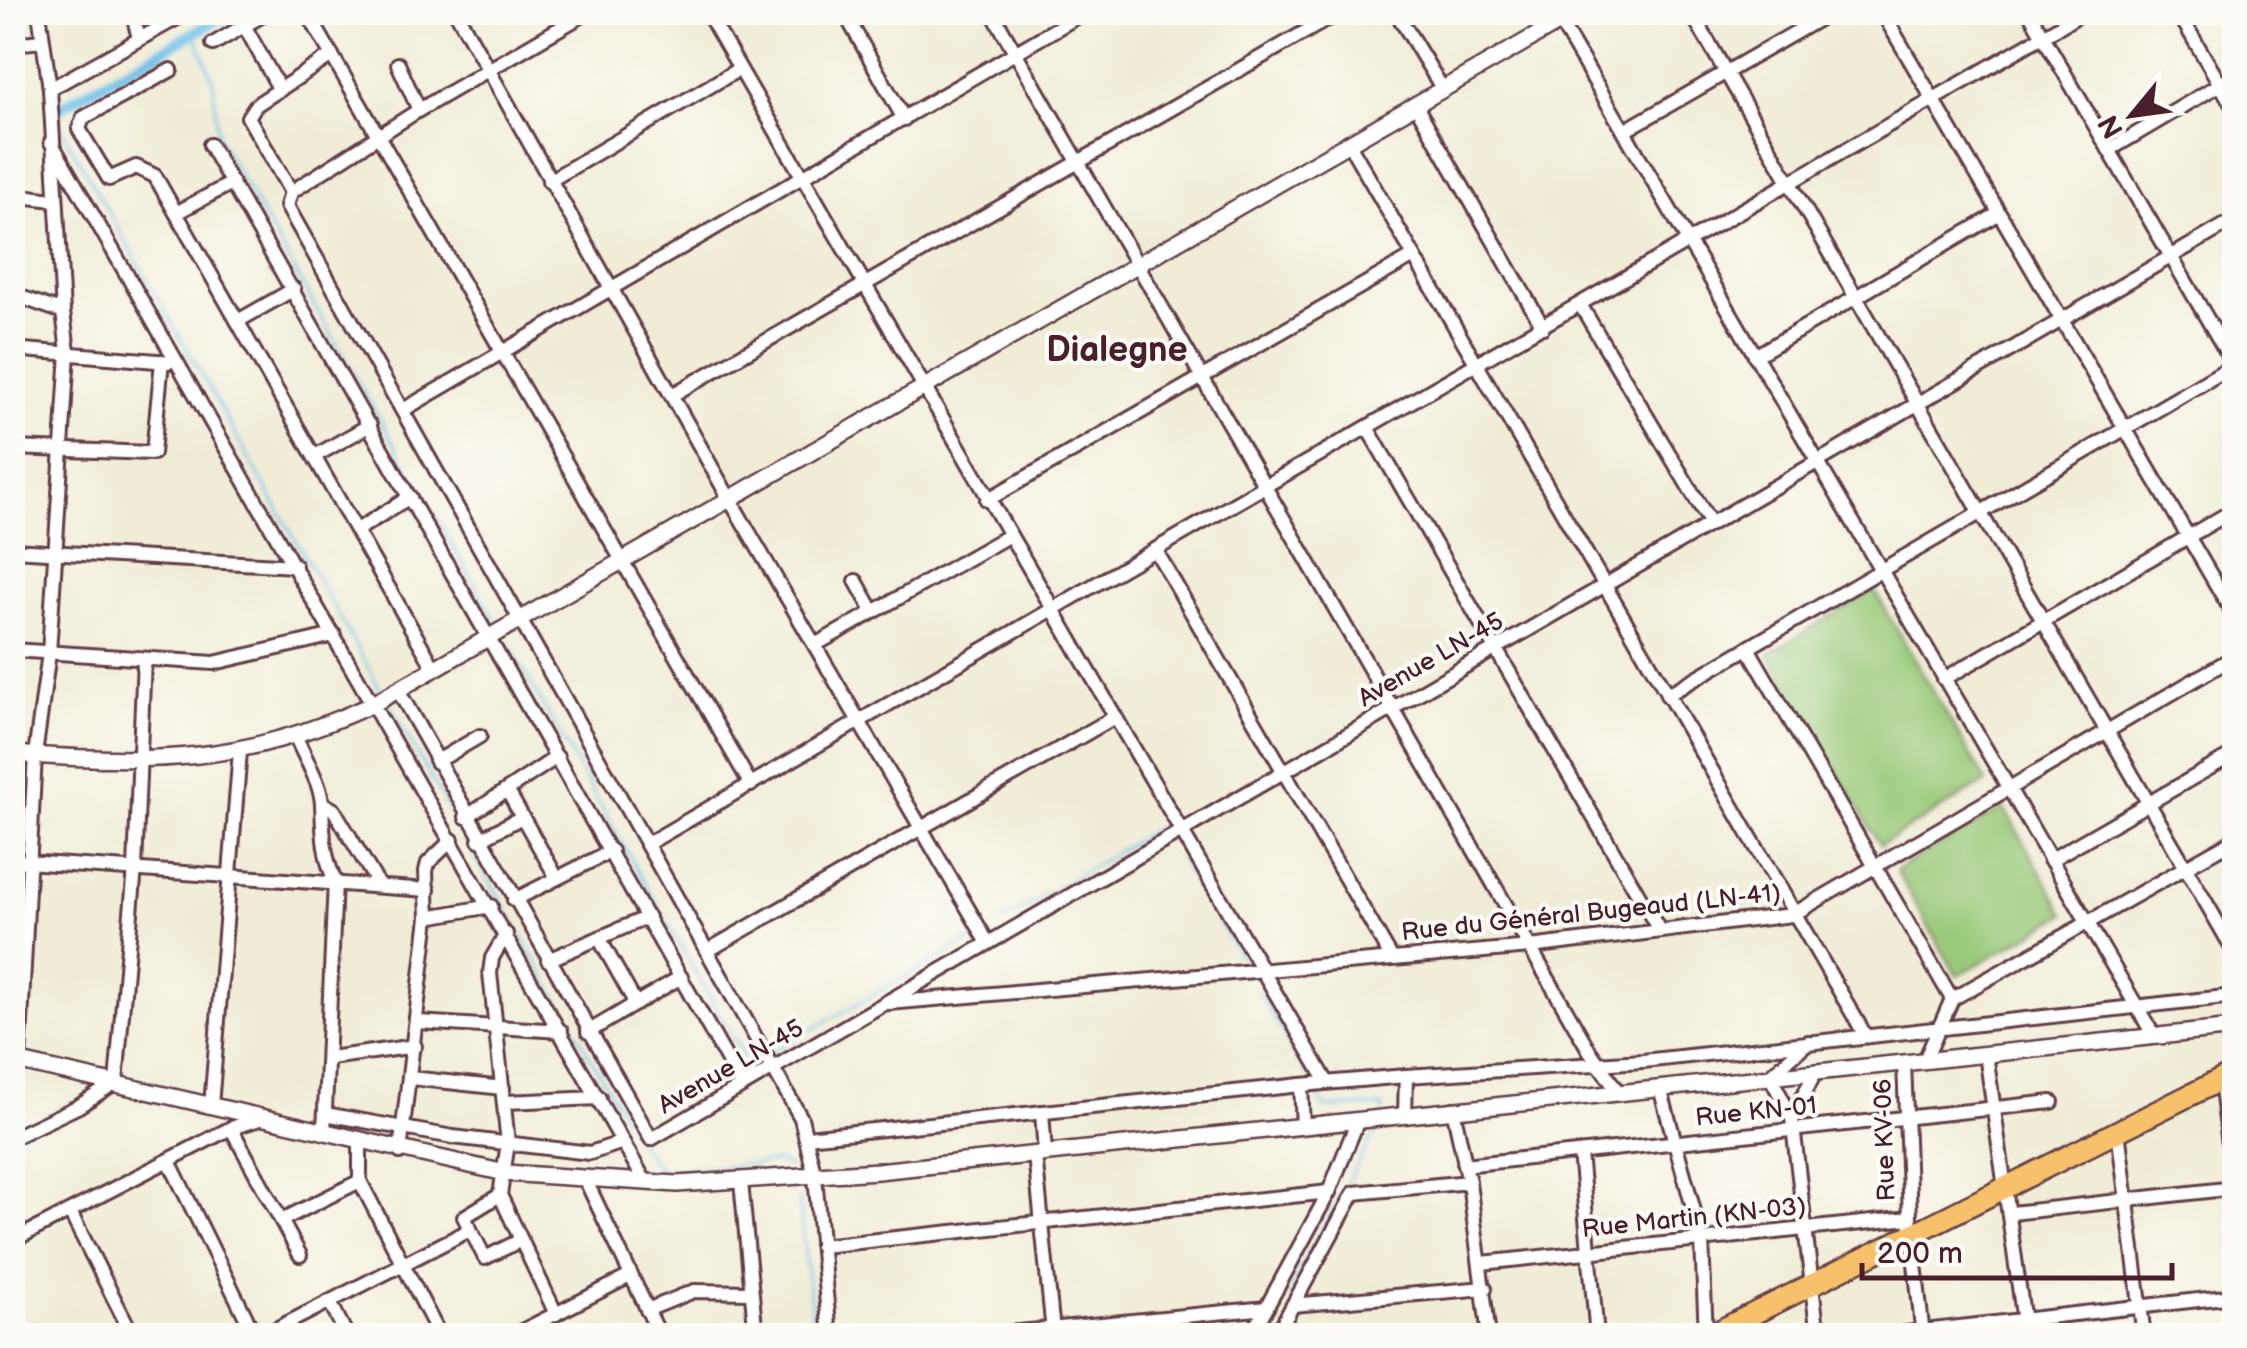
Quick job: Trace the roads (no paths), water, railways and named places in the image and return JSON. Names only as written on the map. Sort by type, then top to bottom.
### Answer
[{"type":"main road","points":[[1708,1336],[1813,1283],[1911,1225],[2006,1188],[2228,1077]]},
{"type":"street","points":[[39,12],[50,89],[54,200],[68,352],[49,653],[35,756],[32,862],[16,1061],[505,1173],[586,1181],[740,1182],[1040,1155],[2234,1028]]},
{"type":"street","points":[[132,12],[140,38]]},
{"type":"street","points":[[50,89],[188,12]]},
{"type":"street","points":[[212,44],[268,12]]},
{"type":"street","points":[[307,12],[751,785]]},
{"type":"street","points":[[456,12],[485,71],[728,498],[988,943]]},
{"type":"street","points":[[588,12],[569,18],[291,192],[287,206],[774,1068],[808,1136],[830,1336]]},
{"type":"street","points":[[707,12],[1259,972],[1327,1082]]},
{"type":"street","points":[[844,12],[904,118]]},
{"type":"street","points":[[992,12],[1392,709],[1618,1092]]},
{"type":"street","points":[[404,410],[1086,12]]},
{"type":"street","points":[[672,395],[1340,12]]},
{"type":"street","points":[[1396,12],[1442,88]]},
{"type":"street","points":[[12,754],[141,760],[240,751],[296,737],[385,697],[1576,12]]},
{"type":"street","points":[[1691,12],[2234,950]]},
{"type":"street","points":[[1624,131],[1831,12]]},
{"type":"street","points":[[1882,12],[2234,615]]},
{"type":"street","points":[[1667,695],[2234,365],[2029,12]]},
{"type":"street","points":[[647,844],[2084,12]]},
{"type":"street","points":[[2178,12],[2234,108]]},
{"type":"street","points":[[1560,22],[2154,1036]]},
{"type":"street","points":[[245,26],[280,90]]},
{"type":"street","points":[[12,44],[42,41]]},
{"type":"street","points":[[291,192],[248,122],[256,106],[332,55]]},
{"type":"street","points":[[398,64],[419,110]]},
{"type":"street","points":[[549,181],[739,69]]},
{"type":"street","points":[[171,70],[78,122],[108,179],[136,167],[150,172],[434,668]]},
{"type":"street","points":[[2109,150],[2234,76]]},
{"type":"street","points":[[1415,104],[1544,327]]},
{"type":"street","points":[[51,142],[334,635],[436,762],[588,1032],[681,977]]},
{"type":"street","points":[[1348,142],[1864,1035]]},
{"type":"street","points":[[210,145],[742,1086]]},
{"type":"street","points":[[176,213],[232,183]]},
{"type":"street","points":[[12,194],[54,200]]},
{"type":"street","points":[[1755,356],[1998,214]]},
{"type":"street","name":"Avenue LN-45","points":[[588,1032],[651,1139],[2234,220]]},
{"type":"street","points":[[987,500],[1414,256]]},
{"type":"street","points":[[238,321],[294,289]]},
{"type":"street","points":[[12,294],[63,312]]},
{"type":"street","points":[[1581,306],[1711,524]]},
{"type":"street","points":[[12,349],[178,364]]},
{"type":"street","points":[[12,448],[153,453],[162,361]]},
{"type":"street","points":[[314,456],[370,425]]},
{"type":"street","points":[[1368,428],[1659,930]]},
{"type":"street","points":[[357,530],[410,497]]},
{"type":"street","points":[[1944,678],[2234,510]]},
{"type":"street","points":[[815,645],[1008,536]]},
{"type":"street","points":[[12,550],[295,566]]},
{"type":"street","points":[[1156,551],[1391,957]]},
{"type":"street","points":[[856,581],[873,611]]},
{"type":"street","points":[[12,650],[229,662],[334,635]]},
{"type":"street","points":[[1748,648],[1952,999]]},
{"type":"street","name":"Rue du Général Bugeaud (LN-41)","points":[[886,1003],[1530,947],[1792,915],[2234,657]]},
{"type":"street","points":[[116,1082],[135,868],[144,658]]},
{"type":"street","points":[[385,697],[452,840],[646,1183]]},
{"type":"street","points":[[707,950],[1113,718]]},
{"type":"street","points":[[436,762],[480,736]]},
{"type":"street","points":[[296,737],[322,802],[326,856],[334,880],[330,1058],[324,1132]]},
{"type":"street","points":[[212,1106],[240,751]]},
{"type":"street","points":[[2050,860],[2234,754]]},
{"type":"street","points":[[466,817],[556,757]]},
{"type":"street","points":[[507,790],[557,878]]},
{"type":"street","points":[[322,802],[334,810],[378,884]]},
{"type":"street","points":[[479,840],[522,817]]},
{"type":"street","points":[[400,1152],[418,1022],[428,917],[428,863],[452,840]]},
{"type":"street","points":[[1925,1060],[1952,999],[2234,840]]},
{"type":"street","points":[[514,900],[611,850]]},
{"type":"street","points":[[12,861],[232,877],[334,880],[428,890]]},
{"type":"street","points":[[428,917],[491,906]]},
{"type":"street","points":[[548,960],[648,917]]},
{"type":"street","points":[[506,934],[490,966],[508,1143],[500,1195],[556,1314]]},
{"type":"street","points":[[599,938],[636,1004]]},
{"type":"street","points":[[808,1136],[1327,1082],[1597,1062],[2234,996]]},
{"type":"street","points":[[418,1022],[561,1032]]},
{"type":"street","points":[[1770,1076],[1810,1041]]},
{"type":"street","points":[[330,1058],[415,1046]]},
{"type":"street","points":[[1986,1054],[2012,1213],[2026,1336]]},
{"type":"street","name":"Rue KV-06","points":[[1904,1062],[1911,1225],[1923,1333]]},
{"type":"street","points":[[1793,1124],[1816,1070]]},
{"type":"street","points":[[1405,1115],[1406,1076]]},
{"type":"street","points":[[1770,1076],[1793,1124],[1818,1336]]},
{"type":"street","points":[[2012,1213],[2234,1187],[2228,1077]]},
{"type":"street","points":[[412,1078],[504,1095],[599,1098]]},
{"type":"street","points":[[12,1138],[79,1106],[116,1082]]},
{"type":"street","points":[[1301,1085],[1303,1127]]},
{"type":"street","points":[[1660,1088],[1702,1240],[1708,1336]]},
{"type":"street","name":"Rue KN-01","points":[[1464,1165],[1677,1143],[1793,1124],[1908,1118],[2052,1102]]},
{"type":"street","points":[[1453,1110],[1470,1182],[1489,1336]]},
{"type":"street","points":[[1042,1112],[1042,1224],[1053,1332]]},
{"type":"street","points":[[326,1114],[590,1153],[624,1142]]},
{"type":"street","points":[[12,1241],[231,1128],[263,1118]]},
{"type":"street","points":[[1252,1336],[1329,1192],[1358,1120]]},
{"type":"street","points":[[231,1128],[300,1255]]},
{"type":"street","points":[[2118,1131],[2144,1336]]},
{"type":"street","points":[[360,1142],[360,1181],[440,1336]]},
{"type":"street","points":[[1580,1153],[1596,1336]]},
{"type":"street","points":[[168,1161],[258,1336],[468,1231]]},
{"type":"street","points":[[282,1220],[360,1181]]},
{"type":"street","points":[[586,1181],[660,1336]]},
{"type":"street","points":[[740,1182],[756,1336]]},
{"type":"street","points":[[1276,1336],[1351,1196],[1470,1182]]},
{"type":"street","points":[[821,1246],[1329,1192]]},
{"type":"street","points":[[500,1195],[466,1215],[463,1220],[468,1231],[485,1258],[521,1240]]},
{"type":"street","points":[[70,1212],[134,1336]]},
{"type":"street","name":"Rue Martin (KN-03)","points":[[1482,1263],[1806,1229],[1911,1225]]},
{"type":"street","points":[[512,1336],[630,1276]]},
{"type":"street","points":[[1293,1306],[1484,1288]]},
{"type":"street","points":[[647,1310],[694,1291],[751,1292]]},
{"type":"street","points":[[1880,1336],[2234,1296]]},
{"type":"street","points":[[330,1302],[347,1336]]},
{"type":"street","points":[[976,1336],[1053,1332],[1267,1308]]},
{"type":"waterway","points":[[53,116],[60,107],[232,12]]},
{"type":"waterway","points":[[195,33],[213,80],[218,138],[497,623]]},
{"type":"waterway","points":[[58,123],[381,690]]},
{"type":"waterway","points":[[506,640],[749,1066]]},
{"type":"waterway","points":[[387,701],[643,1149],[661,1171],[779,1162],[791,1168]]},
{"type":"waterway","points":[[1002,922],[1159,826]]},
{"type":"waterway","points":[[1179,858],[1241,958]]},
{"type":"waterway","points":[[773,1051],[975,938]]},
{"type":"waterway","points":[[1259,992],[1308,1077]]},
{"type":"waterway","points":[[1319,1097],[1325,1108],[1383,1106],[1383,1112]]},
{"type":"waterway","points":[[1264,1336],[1370,1141],[1384,1125]]},
{"type":"waterway","points":[[799,1199],[814,1336]]},
{"type":"district","name":"Dialegne","points":[[1117,350]]}]
